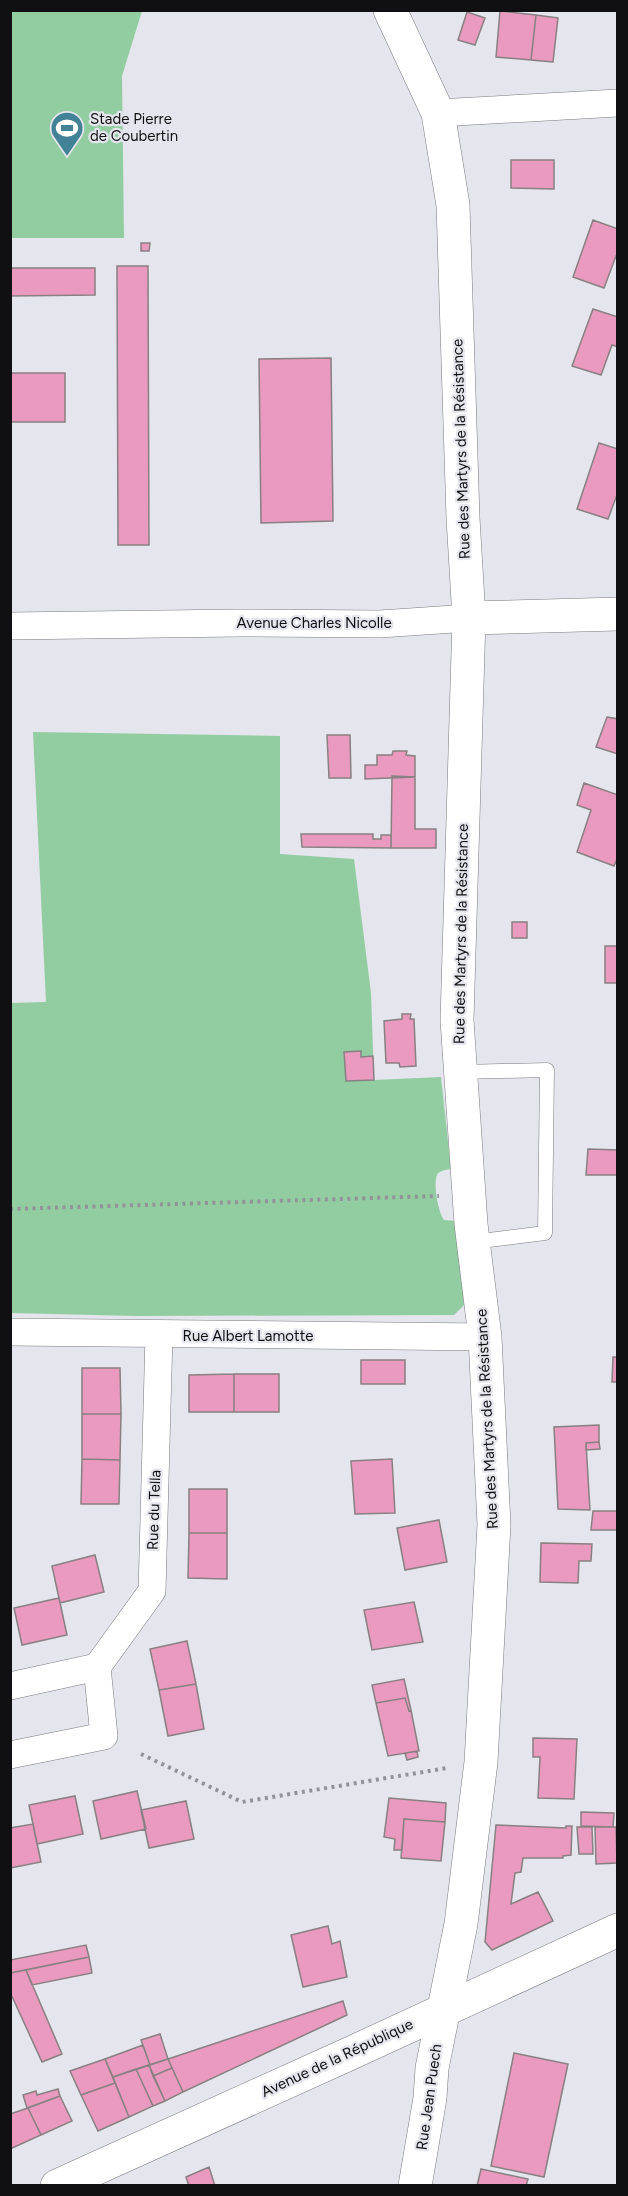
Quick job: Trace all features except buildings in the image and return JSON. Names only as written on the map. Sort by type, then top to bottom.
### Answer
[{"type":"street","name":"Rue des Martyrs de la Résistance","points":[[390,10],[438,113],[453,205],[463,518],[469,618],[457,1020],[473,1242],[485,1337],[494,1525],[481,1762],[461,1924],[443,2009]]},
{"type":"street","points":[[438,113],[618,103]]},
{"type":"street","name":"Avenue Charles Nicolle","points":[[10,626],[380,624],[469,618],[618,614]]},
{"type":"street","name":"Rue Albert Lamotte","points":[[10,1332],[485,1337]]},
{"type":"street","name":"Rue du Tella","points":[[97,1667],[152,1591],[159,1335]]},
{"type":"street","points":[[10,1686],[97,1667],[104,1736],[10,1755]]},
{"type":"street","name":"Avenue de la République","points":[[57,2186],[618,1930]]},
{"type":"street","name":"Rue Jean Puech","points":[[415,2186],[443,2009]]},
{"type":"lane","points":[[461,1072],[547,1070],[545,1233],[473,1242]]},
{"type":"path","points":[[10,1209],[469,1195]]},
{"type":"path","points":[[141,1754],[242,1802],[481,1762]]},
{"type":"green space","name":"Stade Pierre de Coubertin","points":[[10,11],[142,11],[122,76],[124,238],[11,238]]},
{"type":"green space","points":[[33,732],[280,736],[280,854],[354,859],[371,993],[374,1080],[441,1077],[451,1169],[441,1171],[437,1175],[436,1191],[444,1220],[456,1221],[464,1305],[454,1315],[136,1316],[11,1313],[10,1003],[46,1002]]},
{"type":"place","name":"Stade Pierre de Coubertin","points":[[67,157]]}]
